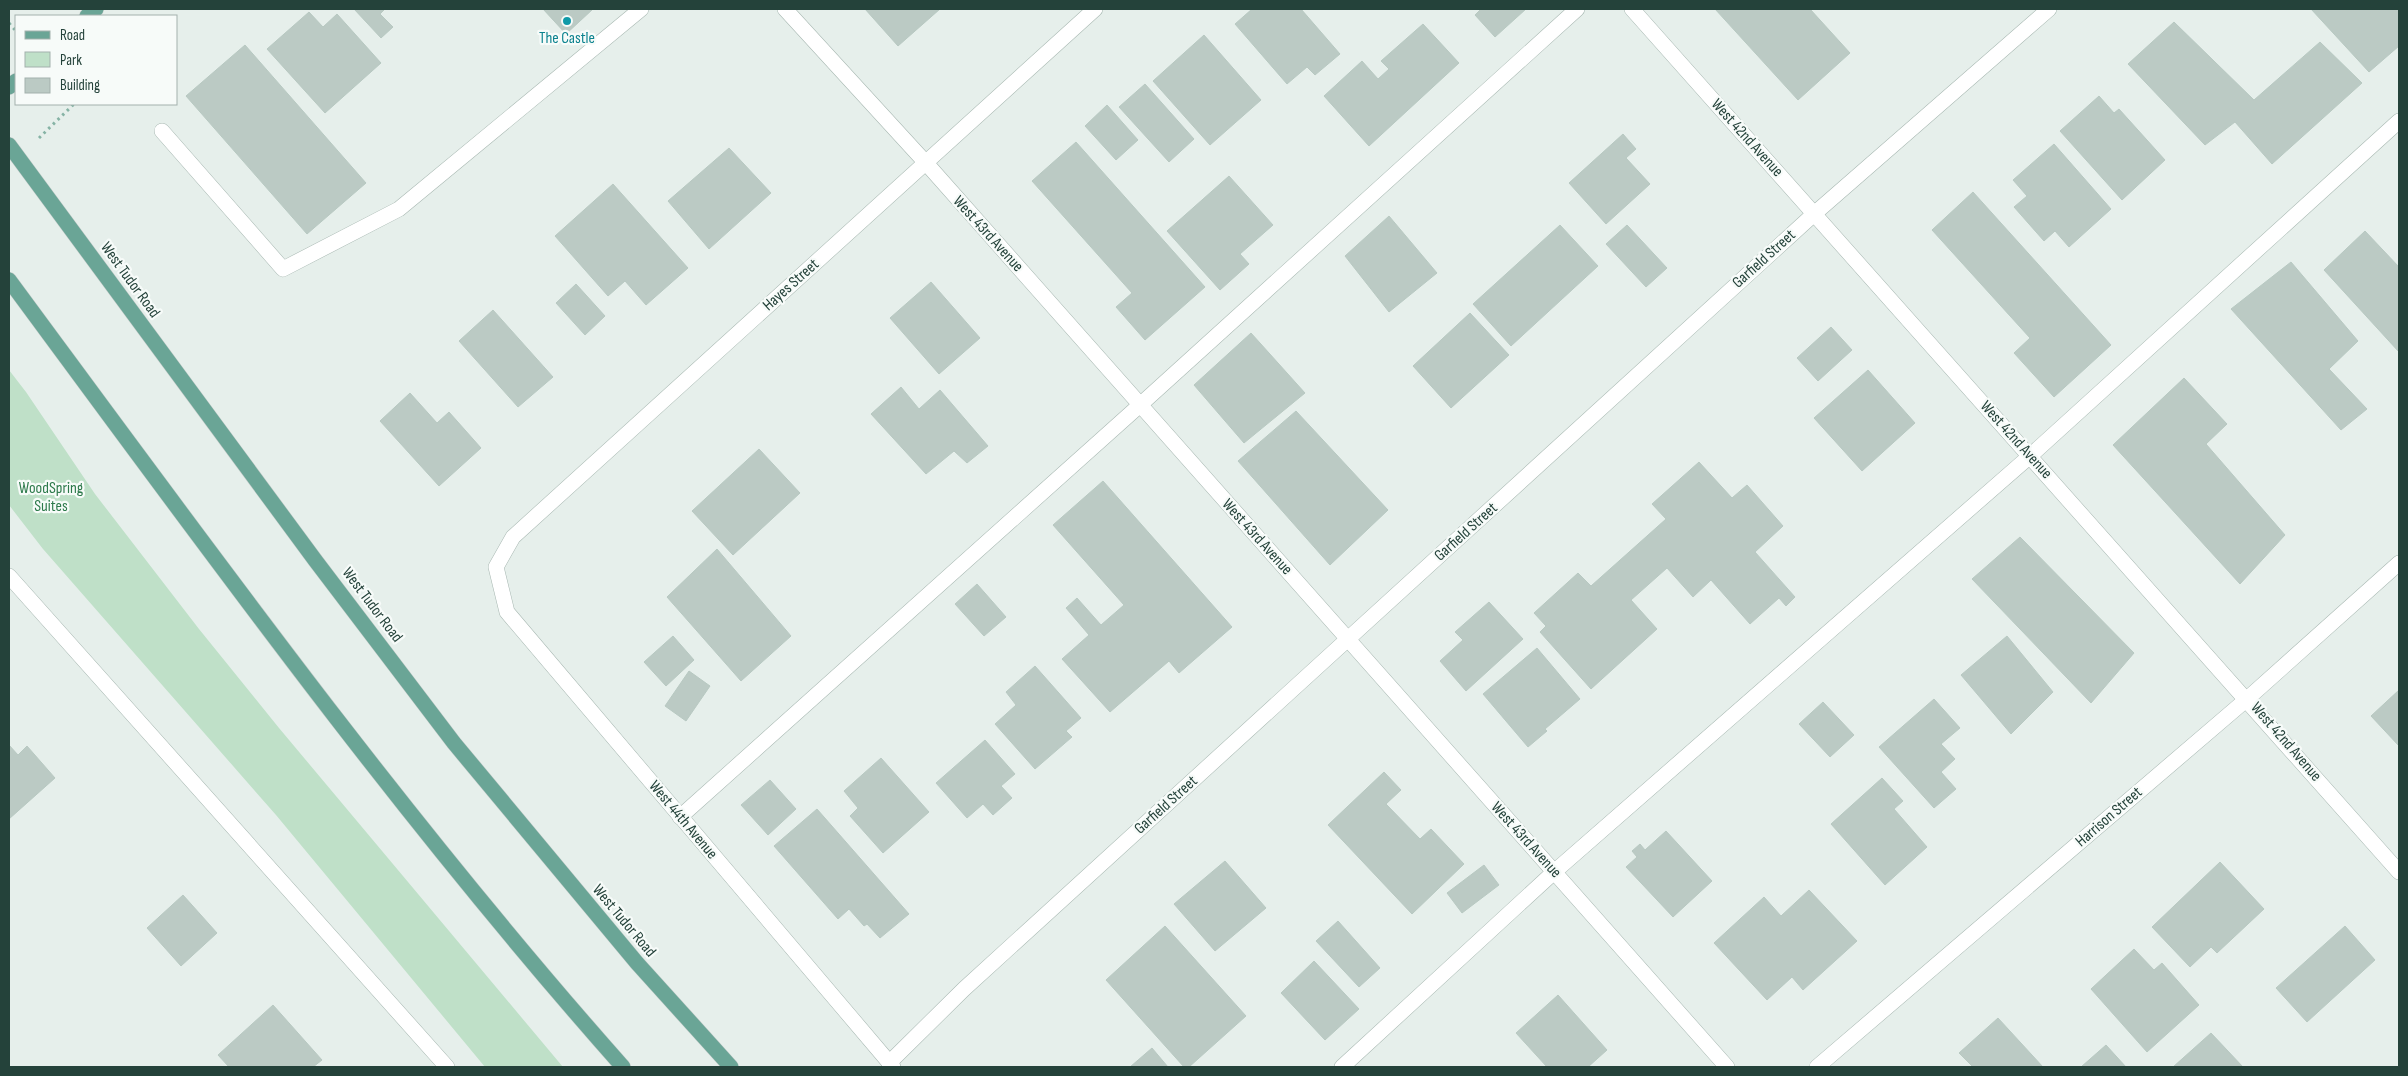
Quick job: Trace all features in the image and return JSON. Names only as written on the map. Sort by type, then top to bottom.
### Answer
[{"type":"main road","name":"West Tudor Road","points":[[13,151],[309,552],[454,743],[637,963],[731,1067]]},
{"type":"main road","points":[[9,280],[286,654],[414,819],[547,982],[623,1067]]},
{"type":"street","points":[[162,132],[283,270],[399,209],[641,9]]},
{"type":"street","name":"West 43rd Avenue","points":[[785,9],[926,163],[1727,1067]]},
{"type":"street","name":"Hayes Street","points":[[496,567],[513,537],[1094,9]]},
{"type":"street","points":[[680,816],[1140,405],[1577,9]]},
{"type":"street","name":"West 42nd Avenue","points":[[1632,9],[2399,872]]},
{"type":"street","name":"Garfield Street","points":[[891,1065],[964,989],[1814,214],[2049,9]]},
{"type":"street","points":[[1342,1067],[1554,872],[2030,456],[2399,121]]},
{"type":"street","name":"Harrison Street","points":[[1817,1067],[2247,699],[2399,563]]},
{"type":"street","name":"West 44th Avenue","points":[[496,567],[507,612],[891,1065]]},
{"type":"street","points":[[9,576],[447,1067]]},
{"type":"path","points":[[13,151],[73,105]]},
{"type":"green space","name":"WoodSpring Suites","points":[[9,370],[95,494],[199,629],[279,728],[563,1067],[485,1067],[276,815],[43,549],[9,505]]},
{"type":"building","points":[[354,9],[385,9],[380,14],[393,27],[381,38]]},
{"type":"building","name":"The Castle","points":[[543,9],[593,9],[566,34]]},
{"type":"building","points":[[865,9],[940,9],[898,46]]},
{"type":"building","points":[[1252,9],[1301,9],[1340,54],[1315,75],[1307,67],[1287,84],[1235,24]]},
{"type":"building","points":[[1481,9],[1526,9],[1495,37],[1475,15]]},
{"type":"building","points":[[1715,9],[1810,9],[1850,53],[1798,100]]},
{"type":"building","points":[[2311,9],[2399,9],[2399,46],[2369,72]]},
{"type":"building","points":[[309,12],[323,27],[337,14],[381,63],[325,113],[267,49]]},
{"type":"building","points":[[2174,22],[2254,100],[2320,42],[2362,83],[2272,164],[2235,122],[2205,145],[2128,64]]},
{"type":"building","points":[[1423,24],[1459,63],[1369,146],[1324,96],[1362,61],[1378,79],[1389,69],[1381,61]]},
{"type":"building","points":[[1204,35],[1261,100],[1210,145],[1153,81]]},
{"type":"building","points":[[245,45],[366,183],[307,234],[186,96]]},
{"type":"building","points":[[1145,84],[1194,139],[1169,162],[1119,107]]},
{"type":"building","points":[[2099,96],[2114,113],[2119,109],[2165,160],[2122,200],[2060,131]]},
{"type":"building","points":[[1107,105],[1138,140],[1116,160],[1085,126]]},
{"type":"building","points":[[1623,134],[1636,149],[1626,158],[1650,184],[1606,224],[1569,183]]},
{"type":"building","points":[[1076,142],[1205,287],[1145,340],[1116,307],[1132,293],[1032,181]]},
{"type":"building","points":[[2054,144],[2111,209],[2069,247],[2055,231],[2044,241],[2014,207],[2027,196],[2013,180]]},
{"type":"building","points":[[729,148],[771,193],[709,249],[668,201]]},
{"type":"building","points":[[1229,176],[1273,225],[1240,254],[1249,264],[1220,290],[1167,231]]},
{"type":"building","points":[[613,184],[688,268],[646,305],[625,281],[608,296],[555,236]]},
{"type":"building","points":[[1973,192],[2111,345],[2054,397],[2014,353],[2030,338],[1932,230]]},
{"type":"building","points":[[1389,216],[1437,273],[1389,312],[1345,256]]},
{"type":"building","points":[[1560,225],[1598,266],[1511,346],[1473,304]]},
{"type":"building","points":[[1627,225],[1667,268],[1646,287],[1606,244]]},
{"type":"building","points":[[2365,231],[2399,267],[2399,352],[2324,270]]},
{"type":"building","points":[[2291,262],[2358,341],[2329,369],[2367,409],[2341,430],[2231,309]]},
{"type":"building","points":[[931,282],[980,338],[939,374],[890,318]]},
{"type":"building","points":[[576,284],[605,316],[585,335],[556,303]]},
{"type":"building","points":[[493,310],[553,377],[518,407],[459,341]]},
{"type":"building","points":[[1470,313],[1509,355],[1451,408],[1413,366]]},
{"type":"building","points":[[1831,327],[1852,350],[1818,381],[1797,358]]},
{"type":"building","points":[[1251,333],[1305,393],[1244,443],[1194,385]]},
{"type":"building","points":[[1868,370],[1915,423],[1862,471],[1814,418]]},
{"type":"building","points":[[2184,378],[2227,424],[2206,444],[2285,535],[2240,584],[2113,445]]},
{"type":"building","points":[[901,387],[919,409],[940,390],[988,446],[967,463],[954,451],[926,474],[871,414]]},
{"type":"building","points":[[410,393],[437,423],[449,412],[481,448],[439,486],[380,421]]},
{"type":"building","points":[[1296,411],[1388,510],[1330,565],[1238,461]]},
{"type":"building","points":[[759,449],[800,493],[733,555],[692,511]]},
{"type":"building","points":[[1699,462],[1732,498],[1747,485],[1783,526],[1755,552],[1795,597],[1786,606],[1779,598],[1750,624],[1711,580],[1693,597],[1667,568],[1631,600],[1657,629],[1591,689],[1540,632],[1546,626],[1534,613],[1578,573],[1591,586],[1666,519],[1652,504]]},
{"type":"building","points":[[1103,481],[1232,627],[1179,673],[1169,661],[1110,712],[1062,659],[1089,635],[1066,608],[1077,598],[1101,625],[1124,605],[1053,525]]},
{"type":"building","points":[[2020,537],[2134,653],[2091,703],[1972,579]]},
{"type":"building","points":[[717,549],[791,636],[741,681],[667,597]]},
{"type":"building","points":[[977,584],[1006,617],[984,636],[955,604]]},
{"type":"building","points":[[1489,602],[1523,639],[1466,691],[1440,661],[1463,640],[1455,632]]},
{"type":"building","points":[[673,636],[694,660],[666,686],[644,662]]},
{"type":"building","points":[[2007,636],[2053,692],[2011,734],[1961,675]]},
{"type":"building","points":[[1537,648],[1580,699],[1545,729],[1547,731],[1528,747],[1483,694]]},
{"type":"building","points":[[1035,666],[1081,718],[1066,731],[1072,737],[1035,769],[995,724],[1016,705],[1006,692]]},
{"type":"building","points":[[689,671],[710,686],[686,721],[665,706]]},
{"type":"building","points":[[2399,690],[2399,746],[2371,716]]},
{"type":"building","points":[[1934,699],[1960,728],[1941,744],[1955,759],[1941,772],[1956,789],[1934,808],[1879,747]]},
{"type":"building","points":[[1823,702],[1854,735],[1830,757],[1799,724]]},
{"type":"building","points":[[985,740],[1015,774],[1001,786],[1012,798],[993,815],[983,804],[967,818],[936,783]]},
{"type":"building","points":[[9,745],[18,755],[27,746],[55,778],[9,819]]},
{"type":"building","points":[[881,758],[929,812],[883,853],[850,816],[858,808],[844,791]]},
{"type":"building","points":[[1384,772],[1401,790],[1386,804],[1420,839],[1431,829],[1464,864],[1412,914],[1328,825]]},
{"type":"building","points":[[1882,778],[1903,801],[1894,809],[1927,847],[1885,885],[1831,824]]},
{"type":"building","points":[[770,780],[796,809],[768,835],[741,805]]},
{"type":"building","points":[[817,809],[909,914],[880,938],[867,924],[864,926],[849,909],[838,919],[774,846]]},
{"type":"building","points":[[1666,831],[1712,881],[1673,917],[1626,867],[1637,857],[1632,851],[1640,844],[1645,850]]},
{"type":"building","points":[[1225,861],[1266,908],[1215,951],[1174,904]]},
{"type":"building","points":[[2220,862],[2264,909],[2217,953],[2211,947],[2190,967],[2152,927]]},
{"type":"building","points":[[1484,865],[1499,885],[1462,913],[1447,893]]},
{"type":"building","points":[[1809,890],[1857,941],[1803,990],[1792,977],[1767,1000],[1714,943],[1764,897],[1781,916]]},
{"type":"building","points":[[183,895],[217,933],[181,966],[147,928]]},
{"type":"building","points":[[1338,921],[1380,968],[1359,987],[1316,941]]},
{"type":"building","points":[[1165,926],[1246,1016],[1189,1067],[1184,1067],[1106,980]]},
{"type":"building","points":[[2345,926],[2375,960],[2307,1022],[2276,988]]},
{"type":"building","points":[[2134,949],[2154,970],[2162,963],[2199,1005],[2147,1052],[2091,989]]},
{"type":"building","points":[[1314,961],[1359,1009],[1325,1040],[1281,993]]},
{"type":"building","points":[[1558,995],[1607,1050],[1588,1067],[1547,1067],[1516,1033]]},
{"type":"building","points":[[273,1005],[322,1060],[313,1067],[229,1067],[218,1055]]},
{"type":"building","points":[[1998,1018],[2043,1067],[1973,1067],[1959,1053]]},
{"type":"building","points":[[2211,1033],[2243,1067],[2173,1067]]},
{"type":"building","points":[[2106,1045],[2126,1067],[2081,1067]]},
{"type":"building","points":[[1152,1048],[1168,1067],[1130,1067]]},
{"type":"place","name":"The Castle","points":[[567,21]]}]
